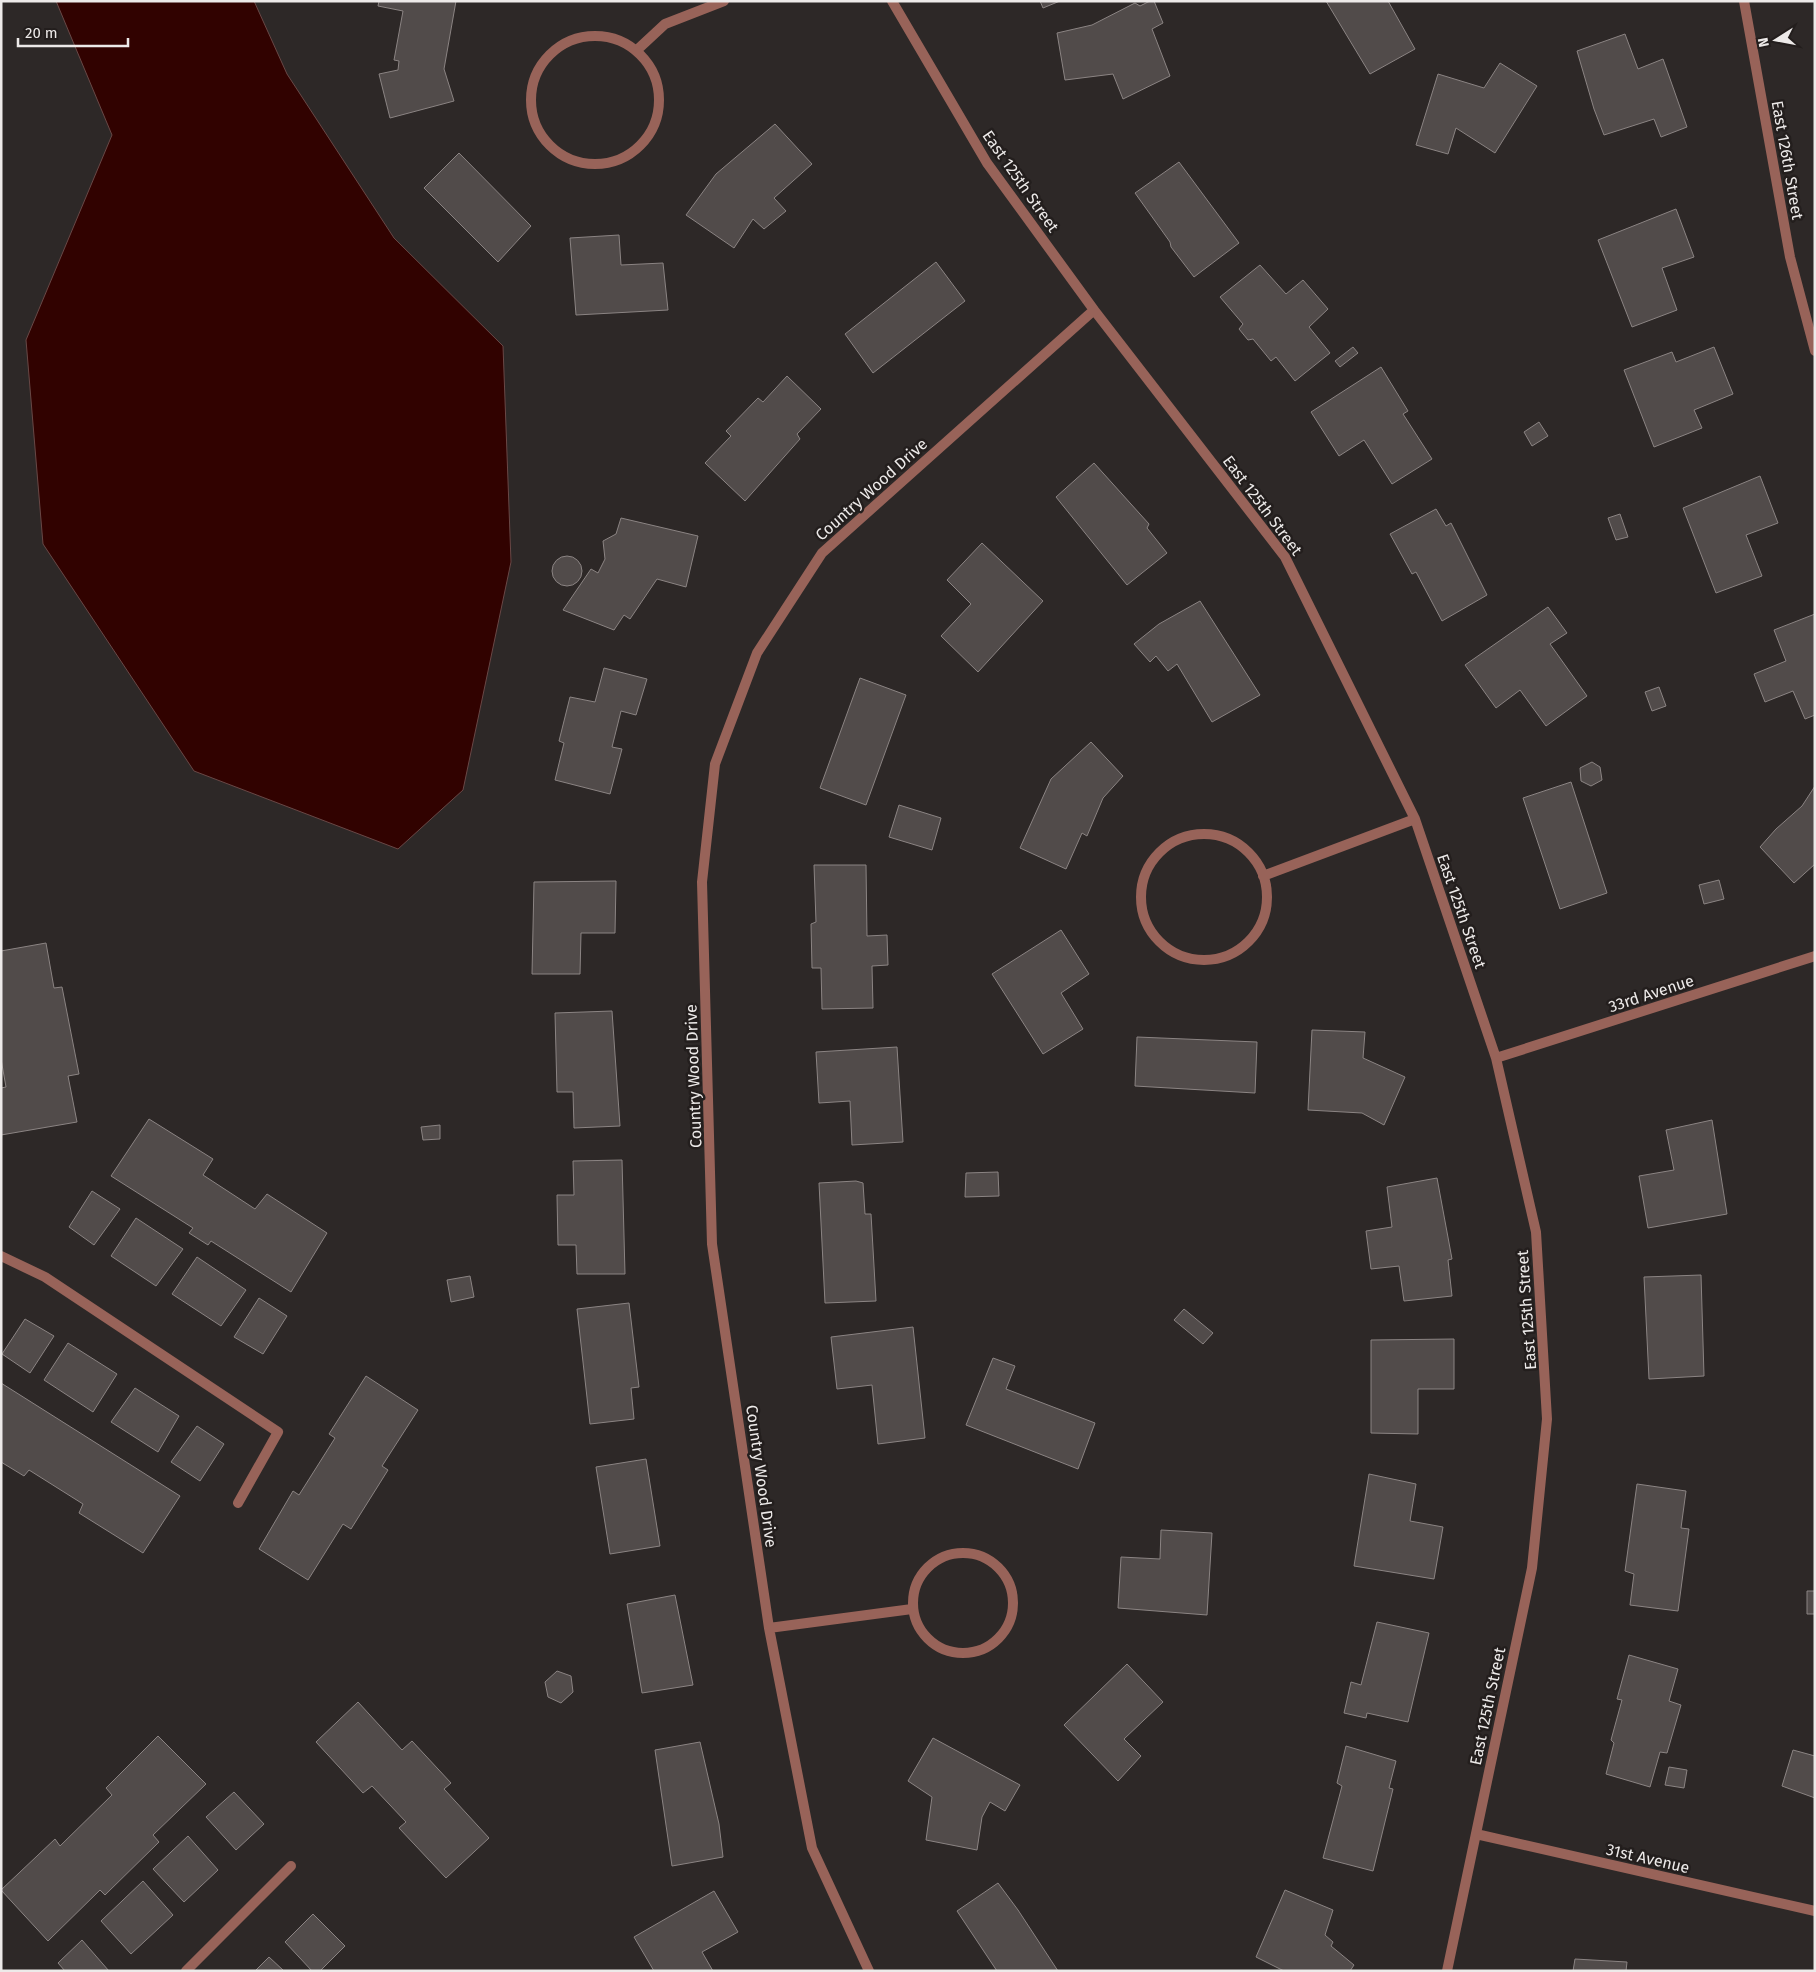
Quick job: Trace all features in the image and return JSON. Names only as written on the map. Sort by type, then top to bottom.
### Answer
[{"type":"street","points":[[637,50],[666,24],[724,1]]},
{"type":"street","name":"East 125th Street","points":[[892,1],[987,163],[1094,310],[1285,557],[1415,818],[1496,1058],[1536,1232],[1547,1419],[1532,1568],[1447,1971]]},
{"type":"street","name":"East 126th Street","points":[[1744,1],[1790,257],[1815,351]]},
{"type":"street","points":[[590,34],[615,38],[637,50],[653,70],[659,95],[657,120],[644,142],[625,158],[600,165],[574,162],[552,149],[537,130],[530,105],[532,80],[546,57],[565,42],[590,34]]},
{"type":"street","name":"Country Wood Drive","points":[[869,1971],[812,1848],[769,1628],[712,1244],[702,882],[715,764],[757,653],[822,553],[1094,310]]},
{"type":"street","points":[[1263,876],[1415,818]]},
{"type":"street","points":[[1208,834],[1232,840],[1251,855],[1263,876],[1267,901],[1260,925],[1246,944],[1224,957],[1200,960],[1176,954],[1156,939],[1144,917],[1140,893],[1147,869],[1162,849],[1183,837],[1208,834]]},
{"type":"street","name":"33rd Avenue","points":[[1496,1058],[1815,956]]},
{"type":"street","points":[[1,1256],[45,1277],[278,1432],[238,1503]]},
{"type":"street","points":[[957,1552],[976,1554],[994,1563],[1007,1578],[1013,1598],[1012,1617],[1003,1635],[988,1648],[969,1654],[949,1652],[931,1644],[918,1628],[912,1609],[914,1590],[923,1572],[938,1558],[957,1552]]},
{"type":"street","points":[[769,1628],[912,1609]]},
{"type":"street","name":"31st Avenue","points":[[1476,1834],[1815,1911]]},
{"type":"street","points":[[186,1971],[292,1866]]},
{"type":"shaded area","points":[[56,1],[254,1],[287,74],[394,238],[503,346],[511,562],[463,790],[398,849],[194,771],[43,544],[26,340],[112,135]]},
{"type":"building","points":[[379,1],[456,1],[444,69],[454,101],[390,118],[379,74],[398,70],[399,61],[394,60],[403,11],[378,6]]},
{"type":"building","points":[[1040,1],[1060,1],[1043,8]]},
{"type":"building","points":[[1154,1],[1163,23],[1152,29],[1170,76],[1123,99],[1113,74],[1065,80],[1057,33],[1092,25],[1135,3],[1140,6]]},
{"type":"building","points":[[1326,1],[1388,1],[1415,49],[1370,74]]},
{"type":"building","points":[[1625,34],[1638,69],[1663,59],[1687,127],[1661,137],[1654,119],[1604,135],[1594,109],[1577,51]]},
{"type":"building","points":[[1500,63],[1537,86],[1495,153],[1456,128],[1448,154],[1416,145],[1438,74],[1484,88]]},
{"type":"building","points":[[775,124],[812,164],[774,198],[786,211],[764,229],[753,219],[734,248],[686,215],[716,174]]},
{"type":"building","points":[[459,153],[531,226],[498,262],[424,188]]},
{"type":"building","points":[[1179,162],[1239,243],[1194,277],[1171,247],[1170,242],[1135,193]]},
{"type":"building","points":[[1676,209],[1694,257],[1662,268],[1677,310],[1632,327],[1598,240]]},
{"type":"building","points":[[619,235],[621,265],[663,263],[668,310],[576,315],[570,238]]},
{"type":"building","points":[[936,262],[965,301],[873,373],[845,334]]},
{"type":"building","points":[[1260,265],[1286,294],[1303,280],[1328,309],[1309,327],[1330,353],[1295,381],[1276,357],[1271,361],[1253,339],[1248,340],[1239,329],[1243,324],[1220,297]]},
{"type":"building","points":[[1353,347],[1358,353],[1340,367],[1335,361]]},
{"type":"building","points":[[1714,347],[1733,394],[1694,410],[1702,428],[1654,447],[1624,370],[1672,352],[1676,362]]},
{"type":"building","points":[[1381,367],[1408,411],[1403,414],[1432,459],[1392,484],[1364,440],[1339,456],[1311,412]]},
{"type":"building","points":[[787,376],[821,409],[797,434],[800,439],[745,501],[705,463],[731,436],[726,431],[758,398],[763,402]]},
{"type":"building","points":[[1539,422],[1548,436],[1532,446],[1524,432]]},
{"type":"building","points":[[1094,463],[1149,524],[1147,528],[1167,553],[1127,585],[1056,497]]},
{"type":"building","points":[[1760,476],[1778,523],[1746,535],[1762,576],[1716,593],[1683,508]]},
{"type":"building","points":[[1436,509],[1446,526],[1451,523],[1487,595],[1442,621],[1416,572],[1412,574],[1390,534]]},
{"type":"building","points":[[1620,514],[1628,537],[1616,540],[1608,518]]},
{"type":"building","points":[[621,518],[698,536],[686,587],[657,579],[630,619],[624,615],[614,630],[563,610],[591,569],[598,573],[605,559],[603,541],[616,534]]},
{"type":"building","points":[[982,543],[1043,601],[978,672],[941,636],[971,604],[947,580]]},
{"type":"building","points":[[567,556],[578,560],[582,571],[578,582],[567,586],[556,582],[552,571],[556,560]]},
{"type":"building","points":[[1200,601],[1260,695],[1212,722],[1177,664],[1168,671],[1156,656],[1150,662],[1134,644],[1159,624]]},
{"type":"building","points":[[1548,607],[1567,633],[1550,644],[1587,696],[1546,726],[1520,690],[1496,708],[1465,665]]},
{"type":"building","points":[[1815,614],[1815,715],[1805,719],[1793,691],[1765,702],[1754,674],[1786,661],[1774,630]]},
{"type":"building","points":[[604,668],[647,679],[636,715],[621,711],[612,747],[622,749],[610,794],[555,780],[564,743],[559,741],[570,697],[595,702]]},
{"type":"building","points":[[860,678],[906,695],[866,805],[820,788]]},
{"type":"building","points":[[1659,687],[1666,706],[1652,711],[1645,692]]},
{"type":"building","points":[[1091,742],[1123,776],[1103,798],[1087,836],[1082,833],[1066,869],[1020,848],[1051,779]]},
{"type":"building","points":[[1592,762],[1600,767],[1602,780],[1591,786],[1581,781],[1580,768]]},
{"type":"building","points":[[1571,782],[1607,893],[1560,909],[1523,798]]},
{"type":"building","points":[[1815,786],[1815,864],[1794,883],[1760,847],[1776,829],[1802,806]]},
{"type":"building","points":[[899,805],[941,818],[932,850],[889,837]]},
{"type":"building","points":[[814,865],[866,865],[867,936],[887,935],[888,965],[872,966],[873,1008],[822,1009],[821,968],[812,968],[811,924],[816,922]]},
{"type":"building","points":[[1719,880],[1724,899],[1704,904],[1699,885]]},
{"type":"building","points":[[616,881],[615,933],[581,933],[580,974],[532,974],[534,882]]},
{"type":"building","points":[[1061,930],[1089,974],[1061,993],[1083,1029],[1043,1054],[992,974]]},
{"type":"building","points":[[46,943],[54,988],[62,987],[79,1074],[68,1076],[77,1122],[1,1135],[1,1088],[6,1087],[1,1059],[1,951]]},
{"type":"building","points":[[612,1011],[620,1126],[574,1128],[573,1092],[557,1092],[555,1013]]},
{"type":"building","points":[[1312,1030],[1365,1032],[1363,1058],[1405,1077],[1384,1125],[1362,1113],[1308,1110]]},
{"type":"building","points":[[1137,1037],[1257,1042],[1255,1093],[1135,1086]]},
{"type":"building","points":[[897,1047],[903,1142],[852,1145],[850,1101],[819,1103],[816,1052]]},
{"type":"building","points":[[149,1119],[213,1159],[203,1175],[255,1209],[267,1194],[327,1233],[291,1292],[211,1241],[208,1245],[189,1233],[193,1228],[111,1176]]},
{"type":"building","points":[[1712,1120],[1727,1214],[1648,1228],[1639,1176],[1674,1170],[1666,1130]]},
{"type":"building","points":[[440,1125],[440,1139],[423,1140],[421,1127]]},
{"type":"building","points":[[622,1160],[625,1274],[577,1274],[576,1245],[558,1245],[557,1195],[574,1195],[573,1161]]},
{"type":"building","points":[[998,1172],[999,1196],[965,1197],[966,1173]]},
{"type":"building","points":[[1437,1178],[1452,1259],[1448,1260],[1452,1296],[1404,1301],[1399,1266],[1371,1269],[1366,1231],[1392,1227],[1387,1187]]},
{"type":"building","points":[[856,1181],[863,1183],[865,1214],[871,1214],[876,1301],[825,1303],[819,1183]]},
{"type":"building","points":[[92,1191],[120,1209],[94,1245],[69,1227]]},
{"type":"building","points":[[136,1218],[183,1249],[156,1286],[111,1256]]},
{"type":"building","points":[[197,1257],[246,1290],[221,1326],[172,1294]]},
{"type":"building","points":[[1701,1275],[1704,1376],[1649,1379],[1644,1277]]},
{"type":"building","points":[[470,1276],[474,1297],[451,1302],[447,1280]]},
{"type":"building","points":[[259,1298],[287,1316],[263,1354],[234,1337]]},
{"type":"building","points":[[629,1303],[639,1387],[631,1388],[634,1419],[590,1424],[577,1309]]},
{"type":"building","points":[[1184,1309],[1213,1333],[1203,1344],[1174,1320]]},
{"type":"building","points":[[25,1319],[54,1336],[30,1373],[2,1354]]},
{"type":"building","points":[[913,1327],[925,1438],[878,1444],[872,1385],[837,1389],[831,1337]]},
{"type":"building","points":[[1454,1339],[1454,1389],[1418,1389],[1418,1434],[1371,1433],[1371,1340]]},
{"type":"building","points":[[68,1343],[117,1374],[93,1412],[44,1380]]},
{"type":"building","points":[[993,1358],[1015,1366],[1006,1389],[1095,1423],[1078,1469],[966,1425]]},
{"type":"building","points":[[366,1376],[418,1410],[382,1466],[388,1470],[351,1529],[343,1524],[308,1580],[259,1549],[293,1491],[299,1495],[335,1438],[329,1434]]},
{"type":"building","points":[[1,1383],[180,1496],[143,1553],[79,1513],[83,1504],[29,1470],[24,1476],[1,1462]]},
{"type":"building","points":[[135,1388],[179,1416],[158,1452],[111,1422]]},
{"type":"building","points":[[197,1426],[224,1444],[200,1481],[171,1462]]},
{"type":"building","points":[[646,1459],[660,1546],[610,1554],[596,1467]]},
{"type":"building","points":[[1369,1474],[1416,1484],[1410,1521],[1443,1527],[1434,1579],[1354,1566]]},
{"type":"building","points":[[1637,1484],[1686,1491],[1681,1528],[1689,1529],[1678,1611],[1630,1605],[1634,1574],[1625,1571]]},
{"type":"building","points":[[1161,1530],[1212,1533],[1207,1615],[1118,1608],[1121,1557],[1160,1559]]},
{"type":"building","points":[[1807,1591],[1815,1591],[1815,1614],[1807,1614]]},
{"type":"building","points":[[675,1595],[693,1685],[642,1693],[627,1604]]},
{"type":"building","points":[[1377,1622],[1429,1633],[1408,1722],[1367,1713],[1366,1718],[1344,1713],[1351,1682],[1361,1685]]},
{"type":"building","points":[[1629,1655],[1678,1669],[1669,1701],[1681,1705],[1667,1753],[1660,1752],[1650,1787],[1606,1774],[1614,1743],[1611,1740],[1622,1700],[1617,1699]]},
{"type":"building","points":[[1127,1664],[1163,1702],[1124,1739],[1141,1756],[1118,1781],[1064,1725]]},
{"type":"building","points":[[557,1671],[571,1676],[573,1692],[561,1703],[548,1697],[545,1682]]},
{"type":"building","points":[[358,1702],[402,1750],[412,1741],[451,1783],[444,1789],[489,1838],[446,1878],[399,1828],[406,1822],[372,1786],[363,1793],[316,1742]]},
{"type":"building","points":[[158,1736],[206,1784],[153,1835],[159,1842],[105,1895],[100,1890],[48,1941],[1,1890],[55,1839],[60,1846],[112,1795],[106,1788]]},
{"type":"building","points":[[933,1738],[1020,1785],[1005,1811],[990,1802],[982,1817],[977,1850],[926,1840],[932,1797],[908,1781]]},
{"type":"building","points":[[700,1742],[719,1824],[723,1857],[672,1866],[655,1750]]},
{"type":"building","points":[[1346,1746],[1396,1761],[1389,1788],[1393,1789],[1373,1871],[1323,1858],[1342,1786],[1337,1783]]},
{"type":"building","points":[[1793,1750],[1815,1756],[1815,1798],[1782,1786]]},
{"type":"building","points":[[1669,1767],[1687,1770],[1684,1788],[1665,1785]]},
{"type":"building","points":[[234,1792],[264,1824],[236,1850],[206,1817]]},
{"type":"building","points":[[188,1836],[218,1870],[184,1902],[153,1869]]},
{"type":"building","points":[[143,1881],[173,1915],[131,1954],[101,1921]]},
{"type":"building","points":[[998,1883],[1058,1971],[997,1971],[957,1911]]},
{"type":"building","points":[[1285,1890],[1333,1910],[1325,1935],[1333,1942],[1331,1946],[1354,1965],[1350,1971],[1284,1971],[1256,1957]]},
{"type":"building","points":[[714,1891],[738,1932],[702,1952],[713,1971],[654,1971],[634,1937]]},
{"type":"building","points":[[313,1914],[345,1946],[320,1971],[312,1971],[285,1942]]},
{"type":"building","points":[[82,1940],[109,1971],[65,1971],[58,1963]]},
{"type":"building","points":[[269,1957],[284,1971],[255,1971]]},
{"type":"building","points":[[1575,1959],[1627,1962],[1626,1971],[1573,1971]]}]
